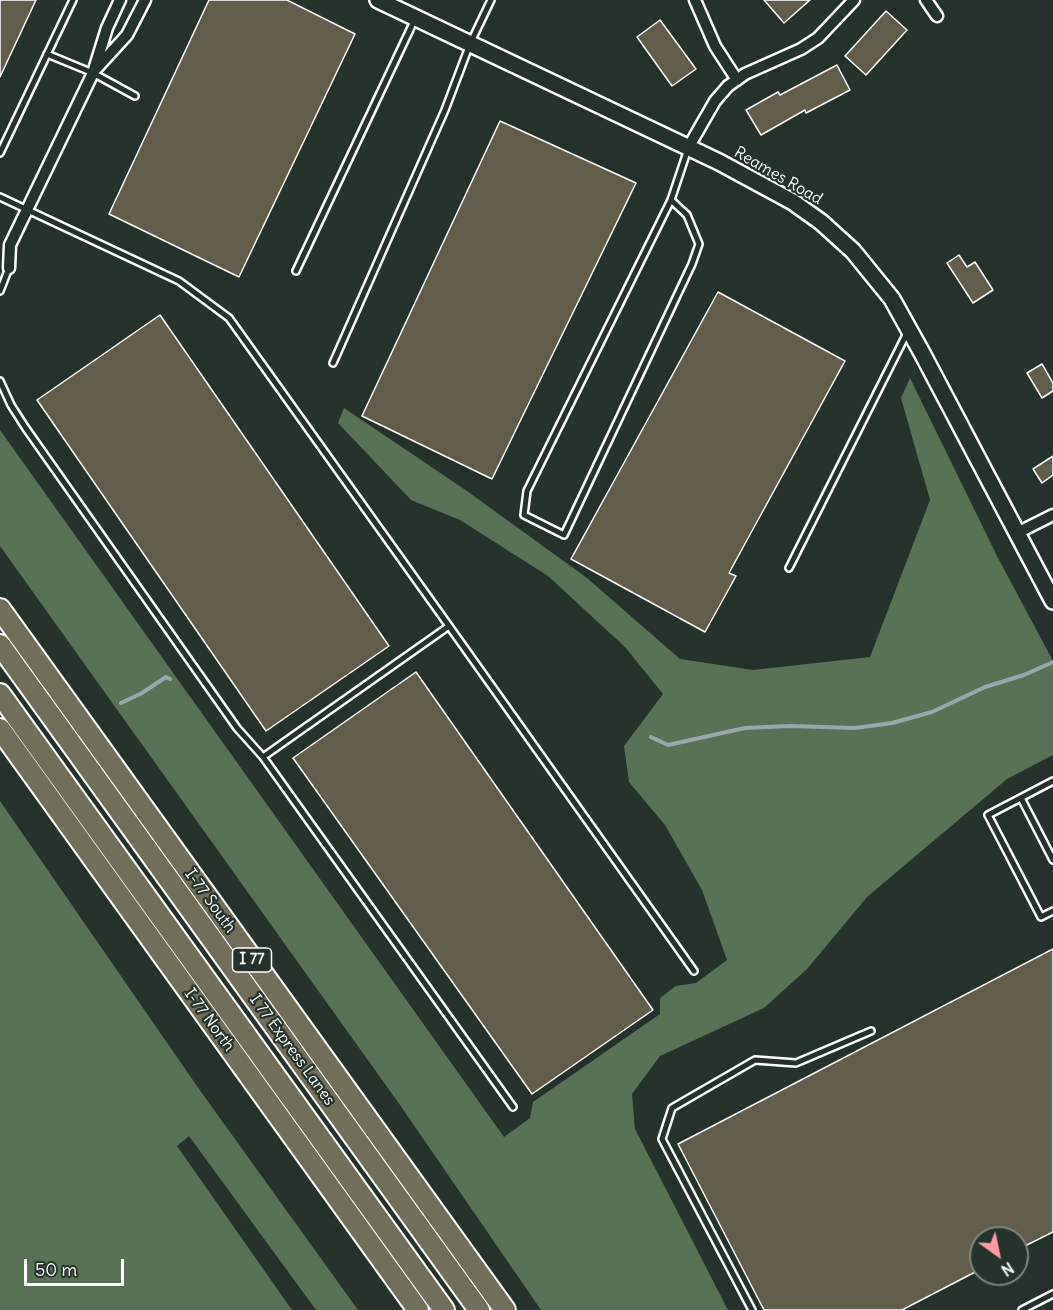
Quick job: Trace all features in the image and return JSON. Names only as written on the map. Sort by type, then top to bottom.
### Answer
[{"type":"highway","name":"I-77 South","points":[[0,609],[505,1310]]},
{"type":"highway","name":"I 77 Express Lanes","points":[[0,645],[479,1310]]},
{"type":"highway","name":"I 77 Express Lanes","points":[[0,694],[444,1310]]},
{"type":"highway","name":"I-77 North","points":[[0,729],[418,1310]]},
{"type":"main road","name":"Reames Road","points":[[378,0],[762,184],[793,202],[853,251],[881,283],[909,329],[1053,601]]},
{"type":"street","points":[[9,268],[10,245],[93,73],[107,28],[120,0]]},
{"type":"street","points":[[93,73],[128,36],[145,0]]},
{"type":"street","points":[[695,0],[715,46],[737,80]]},
{"type":"street","points":[[688,148],[715,101],[728,86],[819,38],[855,0]]},
{"type":"street","points":[[926,0],[937,16]]},
{"type":"street","points":[[1017,533],[1053,515]]},
{"type":"lane","points":[[0,153],[73,0]]},
{"type":"lane","points":[[333,363],[491,0]]},
{"type":"lane","points":[[296,271],[416,18]]},
{"type":"lane","points":[[47,54],[93,73],[135,96]]},
{"type":"lane","points":[[671,201],[687,215],[699,244],[692,264],[564,535],[524,515],[526,491],[671,201],[688,148]]},
{"type":"lane","points":[[0,197],[179,281],[229,318],[694,971]]},
{"type":"lane","points":[[0,291],[9,268]]},
{"type":"lane","points":[[789,568],[909,329]]},
{"type":"lane","points":[[0,381],[25,427],[237,728],[263,757],[513,1107]]},
{"type":"lane","points":[[263,757],[449,626]]},
{"type":"lane","points":[[1053,781],[988,815],[1041,917],[1053,910]]},
{"type":"lane","points":[[1021,798],[1053,860]]},
{"type":"lane","points":[[752,1310],[662,1139],[672,1108],[755,1060],[796,1063],[871,1031]]},
{"type":"lane","points":[[1022,1310],[1053,1294]]},
{"type":"lane","points":[[1035,1304],[1039,1310]]},
{"type":"green space","points":[[910,378],[997,556],[1053,661],[1053,755],[1007,779],[867,897],[807,969],[764,1008],[660,1056],[632,1094],[635,1129],[728,1310],[541,1310],[400,1105],[0,546],[0,430],[504,1137],[530,1118],[533,1102],[660,1014],[660,998],[676,986],[696,983],[727,960],[702,890],[665,825],[629,782],[624,746],[663,694],[625,647],[548,576],[460,520],[411,500],[338,423],[344,408],[467,491],[587,578],[680,659],[753,670],[870,657],[930,500],[901,398]]},
{"type":"green space","points":[[0,801],[199,1089],[358,1310],[316,1310],[189,1136],[177,1146],[292,1310],[0,1310]]},
{"type":"building","points":[[0,0],[36,0],[0,77]]},
{"type":"building","points":[[209,0],[287,0],[355,34],[239,277],[109,214]]},
{"type":"building","points":[[764,0],[810,0],[784,23]]},
{"type":"building","points":[[886,11],[907,30],[866,75],[845,56]]},
{"type":"building","points":[[660,20],[696,69],[672,86],[637,37]]},
{"type":"building","points":[[837,65],[850,90],[806,113],[805,110],[761,135],[746,110],[778,92],[780,95]]},
{"type":"building","points":[[500,121],[636,183],[492,479],[362,416]]},
{"type":"building","points":[[959,255],[967,267],[975,262],[993,290],[973,303],[947,263]]},
{"type":"building","points":[[718,292],[845,361],[729,573],[736,576],[705,632],[571,559]]},
{"type":"building","points":[[160,315],[389,646],[266,731],[37,400]]},
{"type":"building","points":[[1042,364],[1053,383],[1053,391],[1042,398],[1027,373]]},
{"type":"building","points":[[1053,456],[1053,475],[1042,483],[1033,469]]},
{"type":"building","points":[[416,672],[653,1010],[532,1094],[293,758]]},
{"type":"building","points":[[1053,949],[1053,1232],[1029,1244],[1029,1226],[969,1226],[969,1275],[902,1310],[764,1310],[678,1144]]},
{"type":"waterway","points":[[651,737],[668,745],[745,728],[790,726],[855,728],[892,723],[932,712],[985,687],[1024,675],[1053,662]]},
{"type":"waterway","points":[[121,703],[142,693],[166,677],[170,679]]}]
